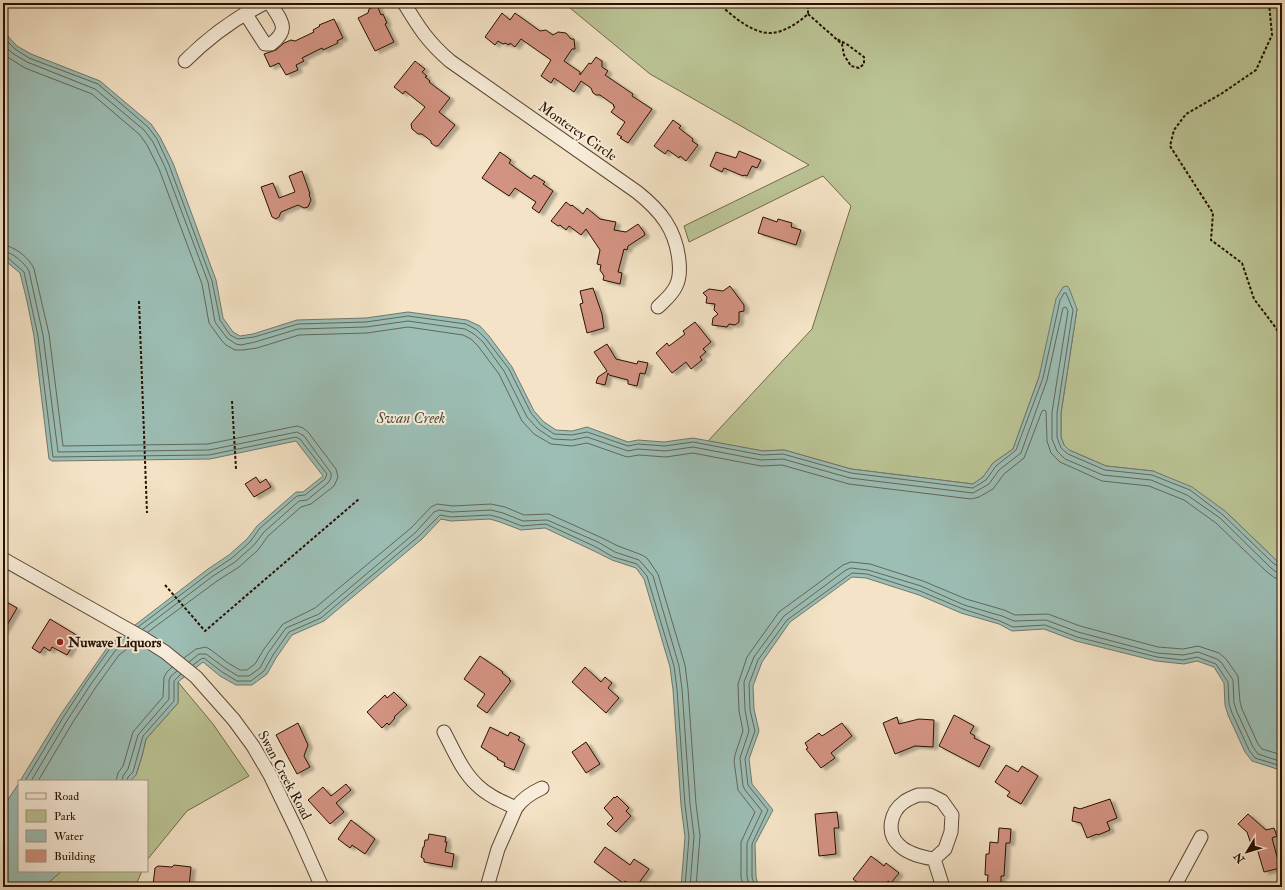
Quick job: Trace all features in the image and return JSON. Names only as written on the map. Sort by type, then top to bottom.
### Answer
[{"type":"street","points":[[185,61],[202,44],[245,13],[265,3]]},
{"type":"street","points":[[245,13],[265,44],[271,44],[282,34],[283,28],[280,18],[270,3]]},
{"type":"street","name":"Monterey Circle","points":[[404,3],[414,21],[429,42],[450,61],[618,179],[648,201],[659,213],[671,229],[674,237],[678,251],[680,270],[677,285],[672,294],[658,306]]},
{"type":"street","name":"Swan Creek Road","points":[[3,559],[143,638],[165,652],[196,677],[234,720],[254,746],[273,782],[322,887]]},
{"type":"street","points":[[444,732],[465,771],[478,786],[490,795],[516,808]]},
{"type":"street","points":[[487,887],[498,850],[516,808],[519,803],[529,795],[542,788]]},
{"type":"street","points":[[918,795],[930,795],[942,801],[952,815],[951,832],[947,845],[945,849],[934,859],[908,851],[899,845],[892,834],[890,823],[895,812],[903,802],[918,795]]},
{"type":"street","points":[[1174,887],[1201,837]]},
{"type":"street","points":[[934,859],[944,887]]},
{"type":"path","points":[[718,3],[740,22],[763,32],[780,32],[794,25],[808,14]]},
{"type":"path","points":[[808,3],[808,14],[842,44],[844,55],[851,66],[859,68],[864,64],[864,57],[837,39]]},
{"type":"path","points":[[1269,3],[1272,35],[1256,70],[1221,94],[1186,114],[1174,130],[1170,146],[1201,192],[1213,213],[1211,240],[1242,263],[1254,299],[1276,328],[1282,340]]},
{"type":"path","points":[[139,301],[147,513]]},
{"type":"path","points":[[232,401],[236,470]]},
{"type":"path","points":[[165,585],[205,631],[359,499]]},
{"type":"green space","points":[[564,3],[1282,3],[1282,565],[1225,511],[1153,471],[1106,466],[1069,450],[1064,445],[1061,437],[1061,413],[1077,309],[1039,377],[1013,449],[993,463],[983,477],[973,484],[851,469],[784,450],[763,451],[708,441],[812,329],[851,206],[823,176],[689,242],[684,226],[809,165],[650,74]]},
{"type":"green space","points":[[178,682],[213,724],[249,776],[187,811],[148,859],[148,780],[131,780],[136,775],[146,739],[178,703]]},
{"type":"green space","points":[[61,872],[142,872],[135,887],[43,887]]},
{"type":"water","name":"Swan Creek","points":[[3,31],[17,46],[31,54],[100,81],[151,124],[160,137],[173,163],[216,280],[223,318],[233,332],[240,336],[253,334],[297,320],[366,318],[408,312],[467,320],[480,326],[489,336],[512,367],[534,411],[544,422],[556,430],[572,431],[587,427],[628,442],[638,440],[664,442],[693,438],[763,451],[784,450],[851,469],[973,484],[983,477],[993,463],[1013,449],[1039,377],[1056,299],[1063,287],[1067,286],[1077,309],[1061,413],[1061,437],[1064,445],[1069,450],[1106,466],[1153,471],[1192,487],[1225,511],[1282,565],[1282,773],[1277,769],[1252,761],[1245,752],[1228,715],[1225,705],[1224,683],[1214,667],[1197,661],[1184,664],[1156,661],[1076,641],[1044,629],[1012,631],[999,624],[961,613],[919,595],[866,578],[852,577],[790,622],[762,662],[753,686],[754,709],[759,731],[749,759],[752,784],[773,810],[755,844],[756,877],[759,887],[681,887],[685,837],[681,805],[673,690],[670,667],[644,579],[636,568],[612,560],[545,528],[521,530],[490,519],[451,521],[441,519],[422,539],[324,621],[292,635],[267,674],[252,685],[236,685],[220,676],[203,662],[178,682],[178,703],[146,739],[136,775],[131,780],[21,780],[61,714],[109,645],[208,569],[229,555],[247,539],[257,526],[296,492],[303,492],[323,476],[296,441],[210,459],[52,461],[49,459],[34,336],[27,301],[20,273],[3,259]]},
{"type":"water","points":[[18,784],[18,872],[61,872],[43,887],[3,887],[3,807]]},
{"type":"building","points":[[377,5],[381,15],[383,14],[387,23],[385,24],[394,42],[375,51],[358,18],[368,13],[369,9]]},
{"type":"building","points":[[502,13],[510,20],[515,13],[540,31],[546,30],[553,35],[558,32],[566,33],[571,39],[574,39],[575,49],[572,49],[564,61],[580,72],[580,75],[589,63],[591,64],[596,57],[602,61],[602,67],[608,71],[605,75],[652,109],[628,143],[617,134],[625,122],[611,112],[615,107],[613,106],[614,105],[600,95],[593,93],[591,88],[581,81],[574,92],[554,78],[551,83],[541,76],[551,60],[521,39],[515,47],[510,43],[509,45],[505,43],[503,44],[498,41],[495,45],[485,37]]},
{"type":"building","points":[[334,19],[343,38],[337,41],[338,43],[323,50],[322,48],[302,58],[304,61],[296,65],[298,70],[286,75],[279,63],[270,67],[264,54],[276,50],[284,43],[291,40],[295,41],[314,32],[313,30],[320,26],[319,25]]},
{"type":"building","points":[[415,61],[425,69],[422,72],[427,76],[425,77],[430,81],[429,82],[450,98],[439,112],[455,125],[438,146],[435,146],[422,134],[418,134],[412,129],[411,124],[425,107],[405,91],[403,94],[394,87]]},
{"type":"building","points":[[673,120],[681,126],[679,128],[693,139],[692,141],[698,145],[686,161],[668,150],[665,154],[654,146]]},
{"type":"building","points":[[739,151],[761,160],[757,168],[752,166],[747,176],[743,176],[724,168],[722,172],[710,166],[716,152],[736,158]]},
{"type":"building","points":[[500,152],[511,160],[509,163],[531,179],[534,175],[545,182],[543,184],[553,191],[539,213],[532,208],[536,202],[515,188],[509,196],[482,178]]},
{"type":"building","points":[[302,171],[311,200],[308,207],[304,208],[298,205],[281,212],[279,217],[276,219],[272,217],[261,187],[273,183],[279,198],[295,192],[289,176]]},
{"type":"building","points":[[566,202],[583,214],[587,208],[600,219],[616,222],[614,230],[626,232],[638,224],[644,232],[645,235],[628,246],[627,250],[624,249],[618,272],[622,273],[620,284],[603,280],[604,276],[600,270],[601,265],[597,264],[600,250],[586,229],[581,235],[569,226],[566,230],[560,225],[558,226],[551,221]]},
{"type":"building","points":[[763,217],[777,222],[778,219],[792,223],[791,227],[801,230],[796,245],[758,233]]},
{"type":"building","points":[[730,286],[744,305],[744,311],[739,312],[739,322],[735,325],[729,324],[727,327],[712,325],[713,318],[718,314],[714,310],[715,304],[706,303],[707,297],[703,293],[709,289],[723,291]]},
{"type":"building","points":[[593,288],[602,314],[604,328],[587,333],[580,304],[583,303],[580,291]]},
{"type":"building","points":[[695,322],[711,342],[703,349],[706,352],[700,357],[702,360],[691,369],[686,362],[672,373],[656,353],[667,343],[669,346],[685,334],[683,331]]},
{"type":"building","points":[[607,344],[616,359],[637,364],[638,361],[648,363],[645,374],[640,373],[637,386],[628,384],[628,380],[609,375],[608,373],[605,385],[596,383],[598,377],[607,371],[594,352]]},
{"type":"building","points":[[256,477],[260,483],[266,479],[271,487],[254,497],[245,484]]},
{"type":"building","points":[[3,600],[17,608],[3,632]]},
{"type":"building","points":[[50,619],[78,636],[67,655],[52,647],[50,651],[44,647],[40,653],[32,648]]},
{"type":"building","points":[[480,656],[503,672],[502,673],[511,681],[487,713],[477,706],[485,694],[464,679]]},
{"type":"building","points":[[585,667],[601,682],[605,677],[612,683],[608,688],[619,698],[606,713],[572,682]]},
{"type":"building","points":[[394,692],[407,705],[394,717],[395,718],[389,725],[387,723],[382,728],[367,712],[385,695],[387,698]]},
{"type":"building","points":[[954,715],[974,726],[970,733],[975,736],[974,738],[990,746],[979,767],[939,746]]},
{"type":"building","points":[[897,717],[899,724],[919,719],[934,720],[933,747],[915,746],[895,754],[883,723]]},
{"type":"building","points":[[298,723],[308,745],[304,756],[310,767],[297,774],[276,735]]},
{"type":"building","points":[[842,723],[852,736],[831,753],[835,758],[821,768],[806,749],[808,748],[805,743],[819,733],[822,736]]},
{"type":"building","points":[[490,727],[508,736],[510,732],[520,737],[518,740],[525,744],[514,770],[504,766],[505,763],[481,747]]},
{"type":"building","points":[[586,742],[600,764],[586,773],[572,752]]},
{"type":"building","points":[[1006,765],[1018,772],[1022,766],[1038,776],[1021,804],[1007,796],[1010,792],[995,782]]},
{"type":"building","points":[[346,784],[351,790],[336,803],[344,812],[330,824],[308,800],[323,787],[331,796]]},
{"type":"building","points":[[617,796],[629,808],[626,811],[631,816],[616,832],[607,824],[613,818],[604,808],[614,797],[615,798]]},
{"type":"building","points":[[1110,799],[1117,818],[1107,822],[1110,830],[1087,838],[1081,823],[1072,821],[1074,807],[1080,809]]},
{"type":"building","points":[[837,812],[839,828],[834,828],[836,854],[819,856],[815,814]]},
{"type":"building","points":[[1248,814],[1266,830],[1274,828],[1277,836],[1272,838],[1280,868],[1264,872],[1256,845],[1252,847],[1247,832],[1238,824]]},
{"type":"building","points":[[351,820],[375,839],[365,854],[352,845],[350,848],[338,839]]},
{"type":"building","points":[[999,828],[1011,829],[1010,843],[1006,843],[1004,876],[1001,876],[1001,887],[987,887],[988,875],[985,875],[986,854],[989,854],[990,842],[998,843]]},
{"type":"building","points":[[429,834],[446,837],[445,842],[447,842],[445,852],[454,854],[452,867],[424,862],[424,859],[421,857],[425,840],[428,840]]},
{"type":"building","points":[[605,847],[630,865],[634,859],[649,869],[636,887],[633,887],[625,881],[623,883],[594,862]]},
{"type":"building","points":[[871,856],[884,866],[886,863],[899,873],[891,883],[888,881],[884,887],[863,887],[853,879]]},
{"type":"building","points":[[174,865],[191,867],[189,887],[157,887],[157,885],[153,885],[155,868],[158,866],[172,867]]},
{"type":"place","name":"Nuwave Liquors","points":[[60,642]]}]
